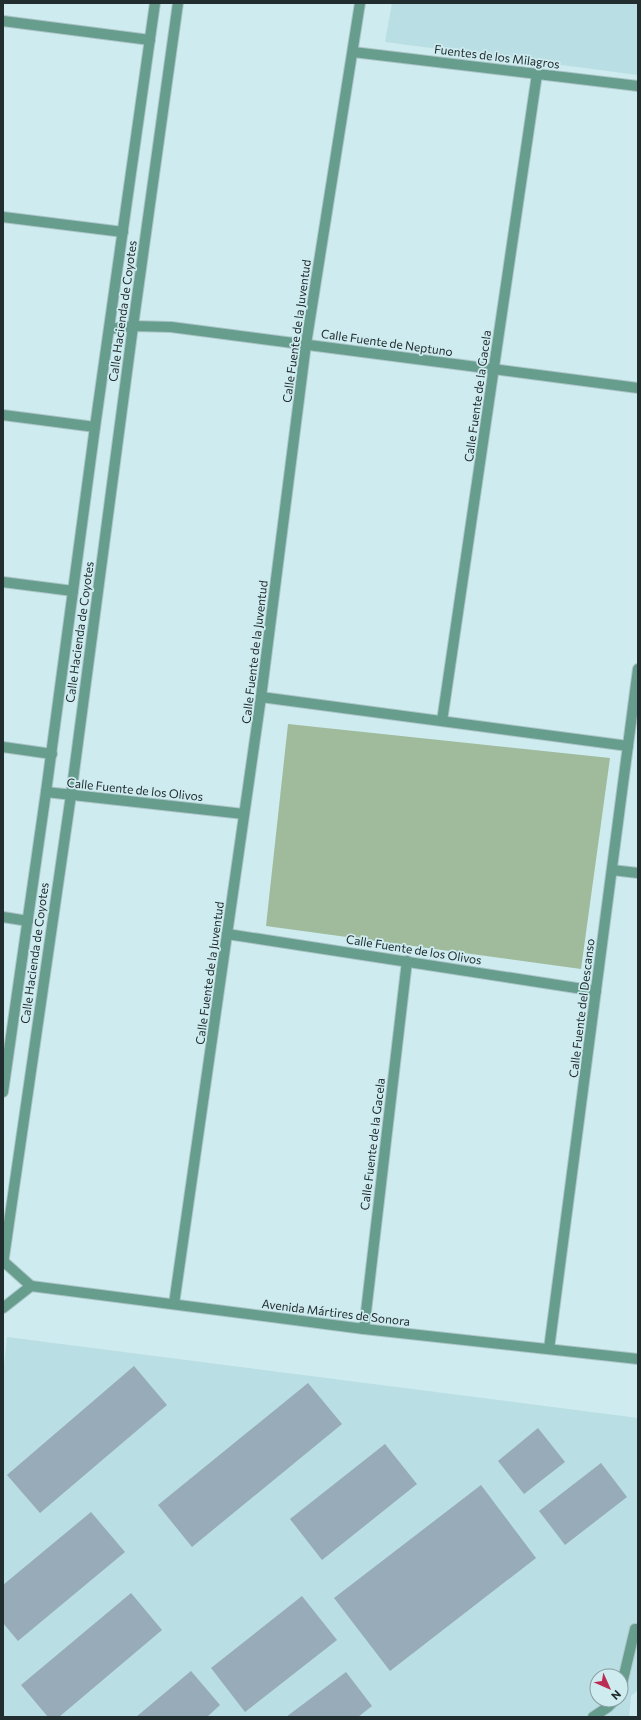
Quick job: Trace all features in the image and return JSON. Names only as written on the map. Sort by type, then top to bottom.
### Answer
[{"type":"street","name":"Calle Hacienda de Coyotes","points":[[3,1087],[52,754],[95,427],[155,3]]},
{"type":"street","name":"Calle Hacienda de Coyotes","points":[[3,1262],[71,795],[133,326],[178,3]]},
{"type":"street","name":"Calle Fuente de la Juventud","points":[[174,1304],[261,697],[306,344],[354,52],[360,3]]},
{"type":"street","points":[[3,21],[150,40]]},
{"type":"street","name":"Fuentes de los Milagros","points":[[354,52],[638,86]]},
{"type":"street","name":"Calle Fuente de la Gacela","points":[[442,721],[537,74]]},
{"type":"street","points":[[3,217],[123,232]]},
{"type":"street","name":"Calle Fuente de Neptuno","points":[[109,329],[133,326],[171,327],[638,388]]},
{"type":"street","points":[[3,415],[95,427]]},
{"type":"street","points":[[3,582],[73,591]]},
{"type":"street","name":"Calle Fuente del Descanso","points":[[549,1349],[638,669]]},
{"type":"street","points":[[261,697],[628,746]]},
{"type":"street","points":[[3,747],[52,754]]},
{"type":"street","name":"Calle Fuente de los Olivos","points":[[46,792],[244,814]]},
{"type":"street","points":[[612,870],[638,873]]},
{"type":"street","points":[[3,917],[28,921]]},
{"type":"street","name":"Calle Fuente de los Olivos","points":[[227,934],[596,991]]},
{"type":"street","name":"Calle Fuente de la Gacela","points":[[364,1329],[407,961]]},
{"type":"street","points":[[3,1262],[31,1286],[3,1308]]},
{"type":"street","name":"Avenida Mártires de Sonora","points":[[31,1286],[364,1329],[638,1359]]},
{"type":"street","points":[[626,1668],[635,1629],[638,1629]]},
{"type":"street","points":[[593,1717],[606,1708]]},
{"type":"shaded area","points":[[392,3],[638,3],[638,75],[385,42]]},
{"type":"shaded area","points":[[7,1337],[638,1418],[638,1690],[631,1696],[629,1717],[3,1717],[3,1374]]},
{"type":"green space","points":[[288,724],[610,758],[581,969],[266,926]]},
{"type":"building","points":[[134,1366],[167,1405],[40,1513],[7,1475]]},
{"type":"building","points":[[308,1383],[342,1424],[192,1547],[158,1505]]},
{"type":"building","points":[[538,1428],[565,1462],[524,1494],[498,1461]]},
{"type":"building","points":[[385,1444],[417,1484],[322,1560],[290,1519]]},
{"type":"building","points":[[601,1463],[627,1497],[565,1545],[539,1511]]},
{"type":"building","points":[[481,1485],[536,1558],[390,1671],[334,1598]]},
{"type":"building","points":[[91,1512],[125,1552],[18,1641],[3,1623],[3,1585]]},
{"type":"building","points":[[131,1593],[162,1630],[59,1717],[48,1717],[21,1685]]},
{"type":"building","points":[[302,1596],[337,1640],[245,1712],[211,1668]]},
{"type":"building","points":[[191,1671],[220,1705],[207,1717],[136,1717]]},
{"type":"building","points":[[346,1672],[372,1706],[358,1717],[286,1717]]}]
